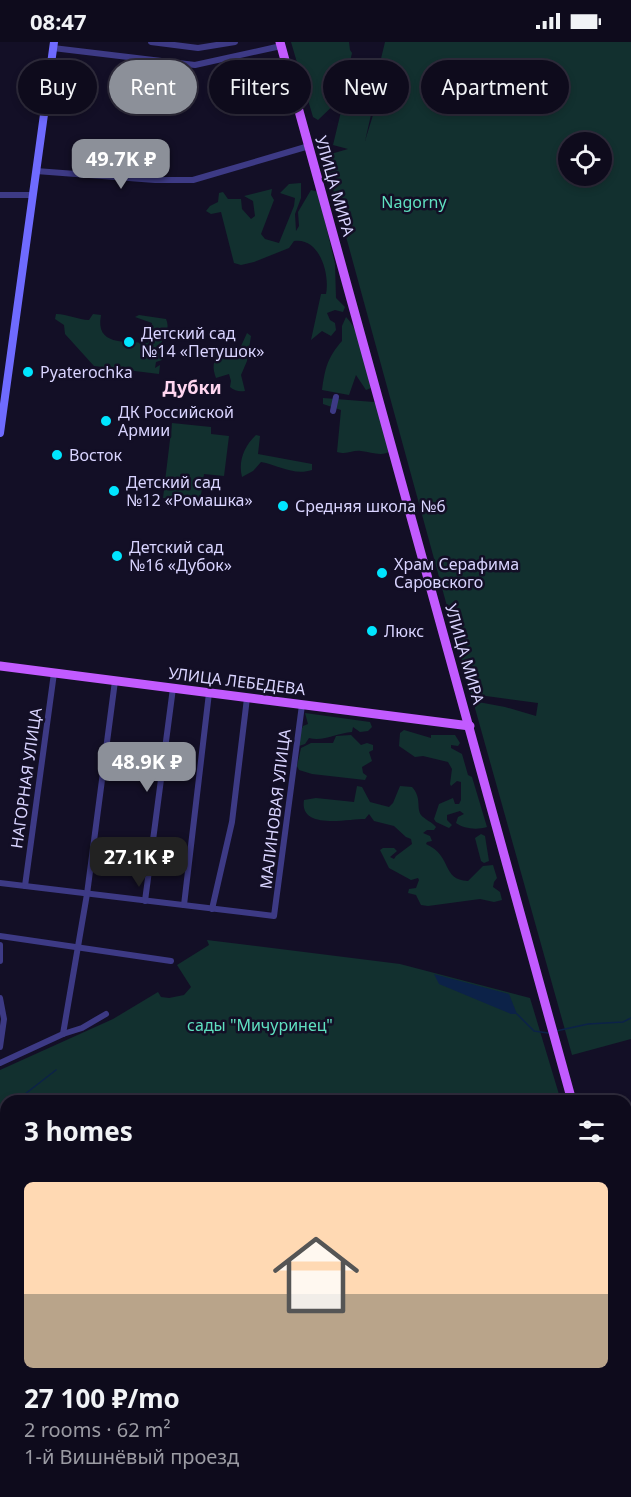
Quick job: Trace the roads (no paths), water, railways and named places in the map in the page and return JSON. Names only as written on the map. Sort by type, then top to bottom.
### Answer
[{"type":"main road","name":"УЛИЦА МИРА","points":[[280,44],[570,1095]]},
{"type":"main road","name":"УЛИЦА ЛЕБЕДЕВА","points":[[0,666],[470,726]]},
{"type":"street","points":[[151,42],[198,48],[236,42]]},
{"type":"street","points":[[0,434],[53,45],[195,66],[280,44]]},
{"type":"street","points":[[36,171],[155,180],[193,180],[309,146]]},
{"type":"street","points":[[0,195],[33,195]]},
{"type":"street","points":[[333,411],[336,397]]},
{"type":"street","name":"НАГОРНАЯ УЛИЦА","points":[[25,886],[54,673]]},
{"type":"street","points":[[63,1034],[87,894],[115,681]]},
{"type":"street","points":[[145,901],[172,688]]},
{"type":"street","points":[[184,905],[209,693]]},
{"type":"street","points":[[0,883],[212,909],[232,822],[247,698]]},
{"type":"street","name":"МАЛИНОВАЯ УЛИЦА","points":[[212,909],[274,916],[302,705]]},
{"type":"street","points":[[0,936],[171,961]]},
{"type":"street","points":[[0,945],[0,962]]},
{"type":"street","points":[[0,998],[2,1019],[0,1047]]},
{"type":"street","points":[[0,1063],[63,1034],[82,1028],[106,1014]]},
{"type":"water","points":[[434,974],[509,994],[517,1014],[511,1014],[439,984]]},
{"type":"waterway","points":[[517,1014],[534,1031],[548,1033]]},
{"type":"waterway","points":[[556,1031],[588,1024],[623,1022],[631,1018]]},
{"type":"waterway","points":[[24,1095],[56,1070]]},
{"type":"place","name":"Детский сад №14 «Петушок»","points":[[129,342]]},
{"type":"place","name":"Pyaterochka","points":[[28,372]]},
{"type":"place","name":"ДК Российской Армии","points":[[106,421]]},
{"type":"place","name":"Восток","points":[[57,455]]},
{"type":"place","name":"Детский сад №12 «Ромашка»","points":[[114,491]]},
{"type":"place","name":"Средняя школа №6","points":[[283,506]]},
{"type":"place","name":"Детский сад №16 «Дубок»","points":[[117,556]]},
{"type":"place","name":"Храм Серафима Саровского","points":[[382,573]]},
{"type":"place","name":"Люкс","points":[[372,631]]},
{"type":"district","name":"Дубки","points":[[192,387]]},
{"type":"park label","name":"Nagorny","points":[[414,202]]},
{"type":"park label","name":"сады \"Мичуринец\"","points":[[260,1025]]}]
